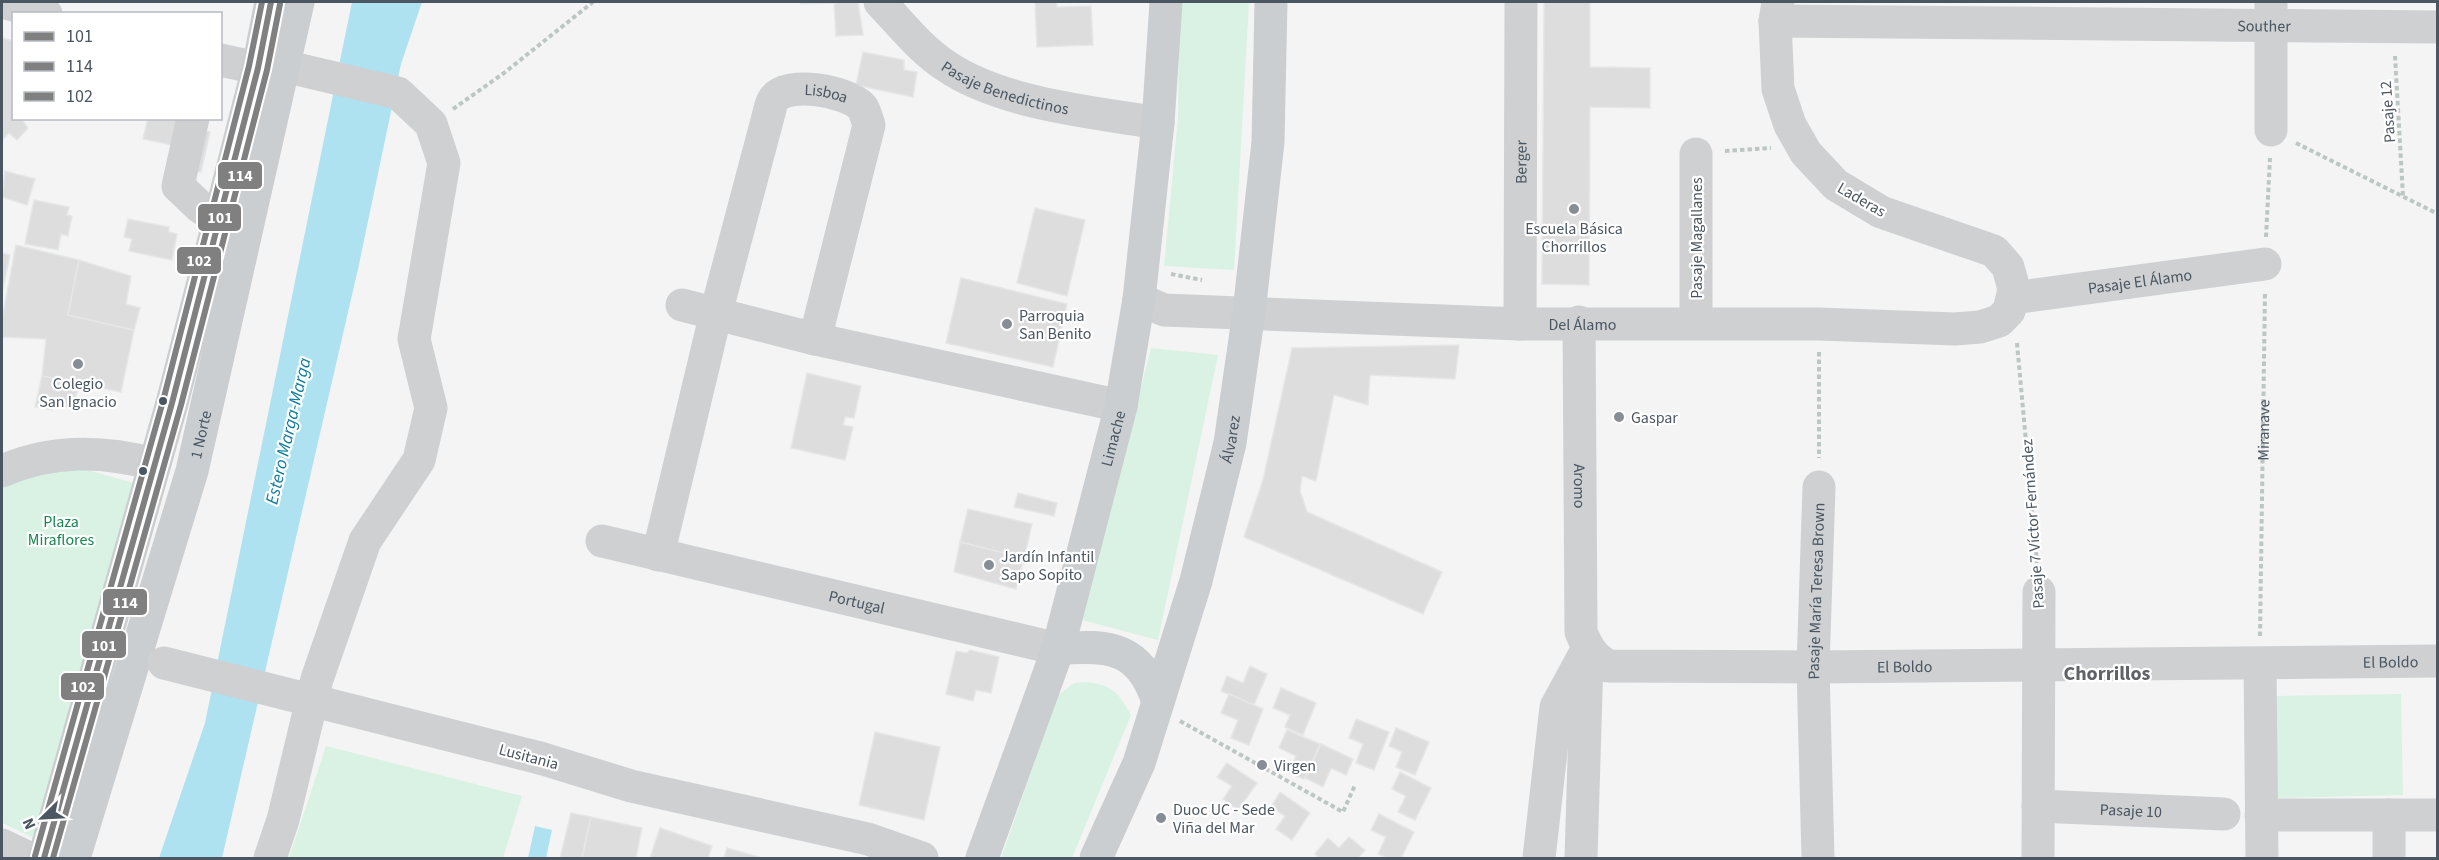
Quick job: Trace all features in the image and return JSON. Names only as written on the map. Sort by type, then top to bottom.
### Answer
[{"type":"main road","name":"1 Norte","points":[[74,858],[151,598],[192,471],[271,67],[271,2]]},
{"type":"main road","name":"1 Norte","points":[[44,858],[134,656],[154,464],[219,220],[271,67],[298,2]]},
{"type":"main road","name":"Limache","points":[[982,858],[1058,649],[1121,406],[1139,299],[1158,123],[1166,2]]},
{"type":"main road","name":"Álvarez","points":[[1096,858],[1139,763],[1196,581],[1230,443],[1249,312],[1268,141],[1271,2]]},
{"type":"main road","points":[[151,598],[161,493],[154,464]]},
{"type":"main road","points":[[1058,649],[1092,646],[1123,654],[1143,668],[1152,683],[1157,705]]},
{"type":"street","points":[[2,2],[39,12]]},
{"type":"street","name":"Pasaje Benedictinos","points":[[880,2],[920,46],[947,67],[1003,94],[1158,123]]},
{"type":"street","name":"Berger","points":[[1520,324],[1521,2]]},
{"type":"street","name":"Souther","points":[[1777,11],[2271,13],[2392,27],[2438,27]]},
{"type":"street","name":"Laderas","points":[[1777,11],[1778,89],[1790,125],[1802,145],[1836,184],[1881,212],[1994,251],[2008,267],[2012,278],[2013,298]]},
{"type":"street","points":[[2271,13],[2271,130]]},
{"type":"street","points":[[222,60],[322,76],[398,93],[430,124],[444,163],[414,339],[431,408],[419,460],[364,541],[317,679],[283,820],[270,858]]},
{"type":"street","name":"Lisboa","points":[[716,313],[773,99],[783,92],[799,88],[848,97],[863,108],[869,125],[815,339]]},
{"type":"street","points":[[193,120],[178,186],[200,207],[219,220]]},
{"type":"street","name":"Pasaje Magallanes","points":[[1696,154],[1696,323]]},
{"type":"street","name":"Pasaje El Álamo","points":[[2013,298],[2265,264]]},
{"type":"street","name":"Del Álamo","points":[[1139,299],[1164,310],[1520,324],[1579,322],[1819,324],[1955,329],[1980,327],[1999,321],[2009,311],[2013,298]]},
{"type":"street","points":[[682,305],[815,339],[1121,406]]},
{"type":"street","points":[[658,555],[716,313]]},
{"type":"street","name":"Aromo","points":[[1579,322],[1580,613],[1581,632],[1587,648]]},
{"type":"street","points":[[2,471],[43,456],[96,452],[123,455],[154,464]]},
{"type":"street","name":"Pasaje María Teresa Brown","points":[[1818,858],[1812,667],[1819,487]]},
{"type":"street","name":"Portugal","points":[[602,541],[1058,649]]},
{"type":"street","name":"Pasaje 7 Víctor Fernández","points":[[2038,858],[2039,592]]},
{"type":"street","points":[[1539,858],[1556,707],[1587,648]]},
{"type":"street","points":[[1581,858],[1587,648]]},
{"type":"street","name":"El Boldo","points":[[1587,648],[1608,666],[1812,667],[2438,661]]},
{"type":"street","name":"Lusitania","points":[[134,656],[540,758],[631,786],[868,839],[922,858]]},
{"type":"street","points":[[2260,664],[2262,858]]},
{"type":"street","name":"Pasaje 10","points":[[2037,806],[2224,814]]},
{"type":"street","points":[[2261,815],[2438,815]]},
{"type":"street","points":[[2389,815],[2389,858]]},
{"type":"street","points":[[2,845],[29,858]]},
{"type":"path","points":[[430,124],[504,73],[593,2]]},
{"type":"path","name":"Pasaje 12","points":[[2392,27],[2403,196]]},
{"type":"path","points":[[2271,130],[2438,214]]},
{"type":"path","name":"Miranave","points":[[2260,664],[2265,264],[2271,130]]},
{"type":"path","points":[[1696,154],[1802,145]]},
{"type":"path","name":"Pasaje 7 Víctor Fernández","points":[[2013,298],[2039,592]]},
{"type":"path","name":"Pasaje María Teresa Brown","points":[[1819,324],[1819,487]]},
{"type":"path","points":[[1157,705],[1343,812],[1355,785]]},
{"type":"green space","points":[[1179,2],[1249,2],[1234,270],[1164,266],[1178,118]]},
{"type":"green space","points":[[1151,348],[1218,355],[1158,640],[1082,620]]},
{"type":"green space","name":"Plaza Miraflores","points":[[80,468],[134,483],[36,839],[2,823],[2,488],[31,474]]},
{"type":"green space","points":[[1085,682],[1108,687],[1118,695],[1131,715],[1072,858],[1001,858],[1058,695],[1074,683]]},
{"type":"green space","points":[[2401,694],[2403,795],[2271,798],[2269,696]]},
{"type":"green space","points":[[326,746],[522,796],[503,858],[289,858]]},
{"type":"water","name":"Estero Marga-Marga","points":[[352,2],[422,2],[401,64],[358,269],[222,858],[159,858],[205,723]]},
{"type":"water","points":[[535,826],[552,830],[546,858],[528,858]]},
{"type":"building","points":[[800,2],[858,2],[863,35],[836,36],[834,3],[801,4]]},
{"type":"building","points":[[1035,2],[1057,2],[1057,7],[1091,6],[1093,45],[1037,47]]},
{"type":"building","points":[[1544,2],[1590,2],[1590,67],[1650,68],[1650,108],[1590,107],[1589,285],[1542,284]]},
{"type":"building","points":[[2,38],[12,40],[12,120],[22,120],[28,128],[17,140],[9,133],[2,140]]},
{"type":"building","points":[[863,52],[904,60],[904,70],[917,72],[913,97],[856,85]]},
{"type":"building","points":[[148,120],[180,120],[179,125],[210,132],[201,172],[168,165],[172,145],[143,139]]},
{"type":"building","points":[[5,171],[35,179],[27,205],[2,197]]},
{"type":"building","points":[[34,200],[69,207],[67,215],[72,216],[68,236],[61,234],[58,250],[25,244]]},
{"type":"building","points":[[1035,208],[1085,220],[1067,296],[1017,283]]},
{"type":"building","points":[[128,219],[169,227],[169,232],[177,234],[172,260],[129,251],[132,239],[124,237]]},
{"type":"building","points":[[16,245],[79,260],[68,315],[134,330],[121,392],[42,376],[46,339],[2,337],[2,319]]},
{"type":"building","points":[[2,253],[10,255],[2,293]]},
{"type":"building","points":[[79,260],[131,276],[126,304],[140,308],[134,330],[68,315]]},
{"type":"building","name":"Parroquia San Benito","points":[[961,278],[1067,304],[1053,367],[946,343]]},
{"type":"building","points":[[1459,345],[1455,379],[1370,375],[1368,405],[1334,395],[1316,481],[1302,476],[1300,491],[1307,512],[1442,572],[1423,614],[1244,537],[1263,480],[1292,348]]},
{"type":"building","points":[[807,373],[861,386],[854,418],[845,417],[843,425],[853,427],[845,460],[791,448]]},
{"type":"building","points":[[42,376],[79,384],[73,408],[54,403],[52,410],[35,407]]},
{"type":"building","points":[[1018,493],[1057,503],[1054,516],[1014,507]]},
{"type":"building","points":[[968,509],[1032,524],[1024,558],[960,542]]},
{"type":"building","name":"Jardín Infantil Sapo Sopito","points":[[960,542],[1024,558],[1016,589],[954,572]]},
{"type":"building","points":[[970,650],[999,657],[991,693],[976,690],[973,701],[946,694],[956,651],[967,653]]},
{"type":"building","points":[[1250,666],[1267,674],[1254,705],[1221,691],[1227,676],[1243,683]]},
{"type":"building","points":[[1281,688],[1316,703],[1303,735],[1285,727],[1290,715],[1273,708]]},
{"type":"building","points":[[1229,694],[1263,709],[1249,745],[1231,738],[1238,720],[1221,713]]},
{"type":"building","points":[[1356,719],[1389,732],[1374,770],[1356,763],[1363,744],[1349,738]]},
{"type":"building","points":[[1396,728],[1429,742],[1415,775],[1396,767],[1402,752],[1389,746]]},
{"type":"building","points":[[1287,730],[1320,744],[1304,779],[1289,773],[1296,756],[1279,748]]},
{"type":"building","points":[[875,732],[940,747],[924,820],[859,805]]},
{"type":"building","points":[[1321,744],[1353,759],[1346,775],[1331,768],[1323,787],[1305,778]]},
{"type":"building","points":[[1227,763],[1257,783],[1238,810],[1223,799],[1232,786],[1217,777]]},
{"type":"building","points":[[1400,772],[1431,788],[1415,820],[1398,812],[1406,796],[1392,789]]},
{"type":"building","points":[[1280,792],[1310,813],[1292,840],[1276,829],[1285,816],[1271,807]]},
{"type":"building","points":[[571,813],[591,817],[582,858],[560,858]]},
{"type":"building","points":[[1379,814],[1414,832],[1401,858],[1388,858],[1378,854],[1386,837],[1371,830]]},
{"type":"building","points":[[591,817],[642,828],[636,858],[582,858]]},
{"type":"building","points":[[660,828],[712,846],[708,858],[650,858]]},
{"type":"building","points":[[1349,837],[1365,850],[1358,858],[1320,858],[1315,854],[1328,838],[1339,848]]},
{"type":"building","points":[[727,848],[759,857],[759,858],[724,858]]},
{"type":"transit line","name":"102","points":[[35,856],[163,401],[249,66],[262,2]]},
{"type":"transit line","name":"101","points":[[44,858],[172,403],[258,68],[271,2]]},
{"type":"transit line","name":"114","points":[[53,858],[181,405],[267,70],[280,4]]},
{"type":"place","name":"Escuela Básica Chorrillos","points":[[1574,209]]},
{"type":"place","name":"Parroquia San Benito","points":[[1007,324]]},
{"type":"place","name":"Colegio San Ignacio","points":[[78,364]]},
{"type":"place","name":"Gaspar","points":[[1619,417]]},
{"type":"place","name":"Jardín Infantil Sapo Sopito","points":[[989,565]]},
{"type":"place","name":"Virgen","points":[[1262,765]]},
{"type":"place","name":"Duoc UC - Sede Viña del Mar","points":[[1161,818]]},
{"type":"district","name":"Chorrillos","points":[[2107,673]]}]
